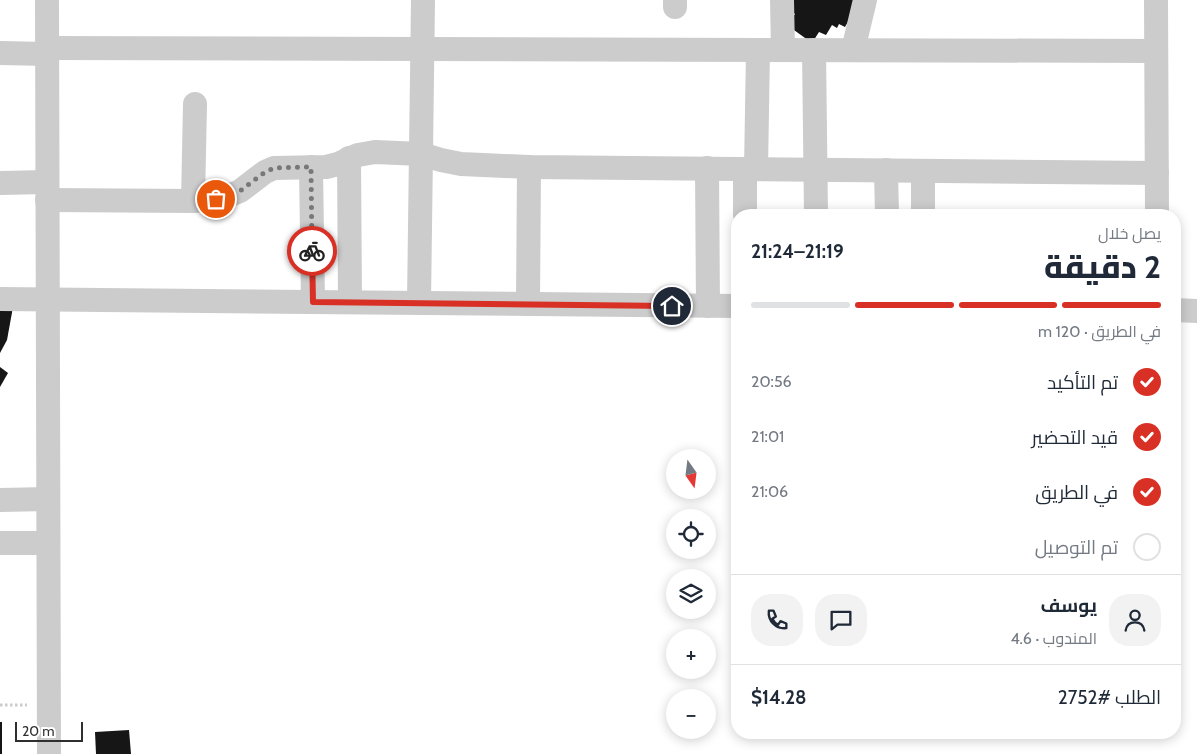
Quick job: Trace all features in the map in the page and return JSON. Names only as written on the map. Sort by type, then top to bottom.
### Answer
[{"type":"street","points":[[47,0],[49,754]]},
{"type":"street","points":[[419,303],[423,0]]},
{"type":"street","points":[[782,0],[783,50]]},
{"type":"street","points":[[852,50],[865,0]]},
{"type":"street","points":[[1156,0],[1157,209]]},
{"type":"street","points":[[0,53],[47,51],[422,49],[1156,52]]},
{"type":"street","points":[[746,209],[751,169],[758,50]]},
{"type":"street","points":[[814,50],[816,209]]},
{"type":"street","points":[[193,201],[195,104]]},
{"type":"street","points":[[0,183],[47,191],[193,201],[228,196],[240,191],[265,172],[274,168],[332,166],[349,158],[375,152],[421,154],[461,164],[529,167],[1156,173]]},
{"type":"street","points":[[349,158],[350,302]]},
{"type":"street","points":[[311,167],[313,302]]},
{"type":"street","points":[[528,304],[529,167]]},
{"type":"street","points":[[707,168],[708,306]]},
{"type":"street","points":[[886,170],[887,209]]},
{"type":"street","points":[[923,171],[923,209]]},
{"type":"street","points":[[0,300],[731,306]]},
{"type":"street","points":[[1181,310],[1197,311]]},
{"type":"street","points":[[0,500],[48,499]]},
{"type":"street","points":[[0,543],[48,543]]},
{"type":"building","points":[[792,0],[860,0],[845,27],[839,24],[837,28],[832,25],[826,35],[819,32],[812,43],[787,25],[795,14],[788,9]]},
{"type":"building","points":[[13,307],[7,340],[0,353],[0,309]]},
{"type":"building","points":[[0,367],[8,373],[0,387]]},
{"type":"building","points":[[0,722],[2,722],[2,754],[0,754]]},
{"type":"building","points":[[129,730],[131,754],[96,754],[95,732]]},
{"type":"way so far","points":[[216,199],[240,191],[265,172],[274,168],[311,167],[312,251]]},
{"type":"route","points":[[312,251],[313,302],[672,306]]}]
